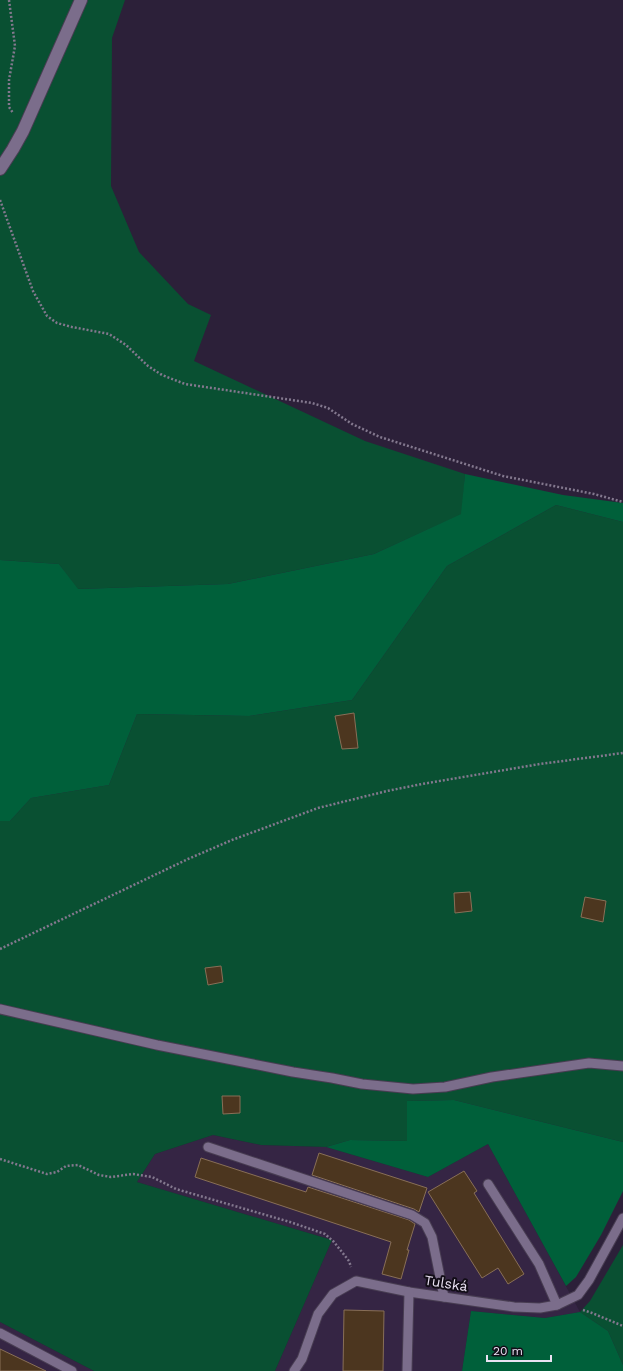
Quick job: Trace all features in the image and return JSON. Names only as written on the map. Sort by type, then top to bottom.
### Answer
[{"type":"street","points":[[0,169],[23,131],[82,0]]},
{"type":"lane","points":[[0,1009],[157,1045],[293,1072],[362,1084],[413,1090],[445,1087],[492,1077],[589,1063],[623,1066]]},
{"type":"lane","points":[[208,1147],[412,1215],[425,1223],[432,1237],[444,1297]]},
{"type":"lane","points":[[488,1184],[539,1264],[557,1305]]},
{"type":"lane","name":"Tulská","points":[[407,1371],[409,1292],[514,1307],[540,1308],[557,1305],[578,1295],[589,1280],[623,1218]]},
{"type":"lane","points":[[294,1371],[302,1359],[318,1314],[333,1294],[356,1281],[409,1292]]},
{"type":"lane","points":[[0,1333],[72,1371]]},
{"type":"path","points":[[9,0],[16,46],[9,80],[9,107],[23,131]]},
{"type":"path","points":[[0,200],[33,291],[47,316],[57,323],[72,328],[109,334],[126,345],[148,366],[162,375],[185,384],[312,403],[328,408],[352,424],[380,437],[503,476],[594,494],[623,502]]},
{"type":"path","points":[[0,949],[188,859],[232,840],[318,808],[422,784],[623,753]]},
{"type":"path","points":[[0,1159],[47,1174],[57,1172],[66,1166],[78,1165],[99,1175],[111,1177],[133,1174],[152,1177],[176,1189],[290,1222],[325,1234],[334,1242],[348,1261],[356,1281]]},
{"type":"path","points":[[557,1305],[592,1313],[623,1326]]},
{"type":"shaded area","points":[[213,1135],[261,1145],[326,1147],[428,1177],[488,1144],[580,1312],[545,1318],[471,1311],[462,1371],[275,1371],[332,1240],[137,1182],[155,1154]]},
{"type":"shaded area","points":[[0,1322],[94,1371],[0,1371]]},
{"type":"green space","points":[[0,0],[125,0],[112,38],[111,186],[139,252],[188,304],[211,315],[194,361],[365,441],[465,474],[462,514],[374,554],[228,584],[77,589],[59,564],[0,560]]},
{"type":"green space","points":[[465,474],[563,495],[623,503],[623,522],[556,505],[447,566],[352,700],[249,716],[137,714],[109,785],[31,798],[10,821],[0,821],[0,560],[59,564],[78,589],[228,584],[374,554],[461,514]]},
{"type":"green space","points":[[556,505],[623,522],[623,1142],[454,1100],[407,1101],[407,1141],[350,1140],[326,1147],[261,1145],[213,1135],[155,1154],[137,1182],[332,1240],[275,1371],[94,1371],[0,1322],[0,821],[10,821],[31,798],[109,785],[137,714],[249,716],[352,700],[447,566]]},
{"type":"green space","points":[[454,1100],[623,1142],[623,1191],[601,1235],[576,1277],[566,1286],[488,1144],[428,1177],[326,1147],[350,1140],[407,1141],[407,1101]]},
{"type":"green space","points":[[623,1245],[623,1365],[608,1331],[580,1312],[590,1301]]},
{"type":"green space","points":[[471,1311],[545,1318],[580,1312],[608,1331],[623,1365],[623,1371],[462,1371]]},
{"type":"building","points":[[354,713],[358,748],[342,749],[335,716]]},
{"type":"building","points":[[470,892],[472,911],[455,913],[454,893]]},
{"type":"building","points":[[585,897],[606,901],[603,922],[581,917]]},
{"type":"building","points":[[221,966],[223,982],[208,985],[205,968]]},
{"type":"building","points":[[222,1096],[240,1096],[240,1113],[223,1114]]},
{"type":"building","points":[[319,1153],[427,1188],[419,1212],[414,1209],[312,1175]]},
{"type":"building","points":[[201,1158],[306,1192],[308,1187],[409,1220],[415,1224],[407,1250],[409,1250],[401,1279],[382,1274],[391,1242],[195,1177]]},
{"type":"building","points":[[464,1171],[477,1191],[474,1193],[524,1274],[508,1284],[498,1268],[482,1278],[428,1192]]},
{"type":"building","points":[[344,1310],[384,1311],[383,1371],[343,1371]]},
{"type":"building","points":[[0,1349],[46,1371],[0,1371]]}]
